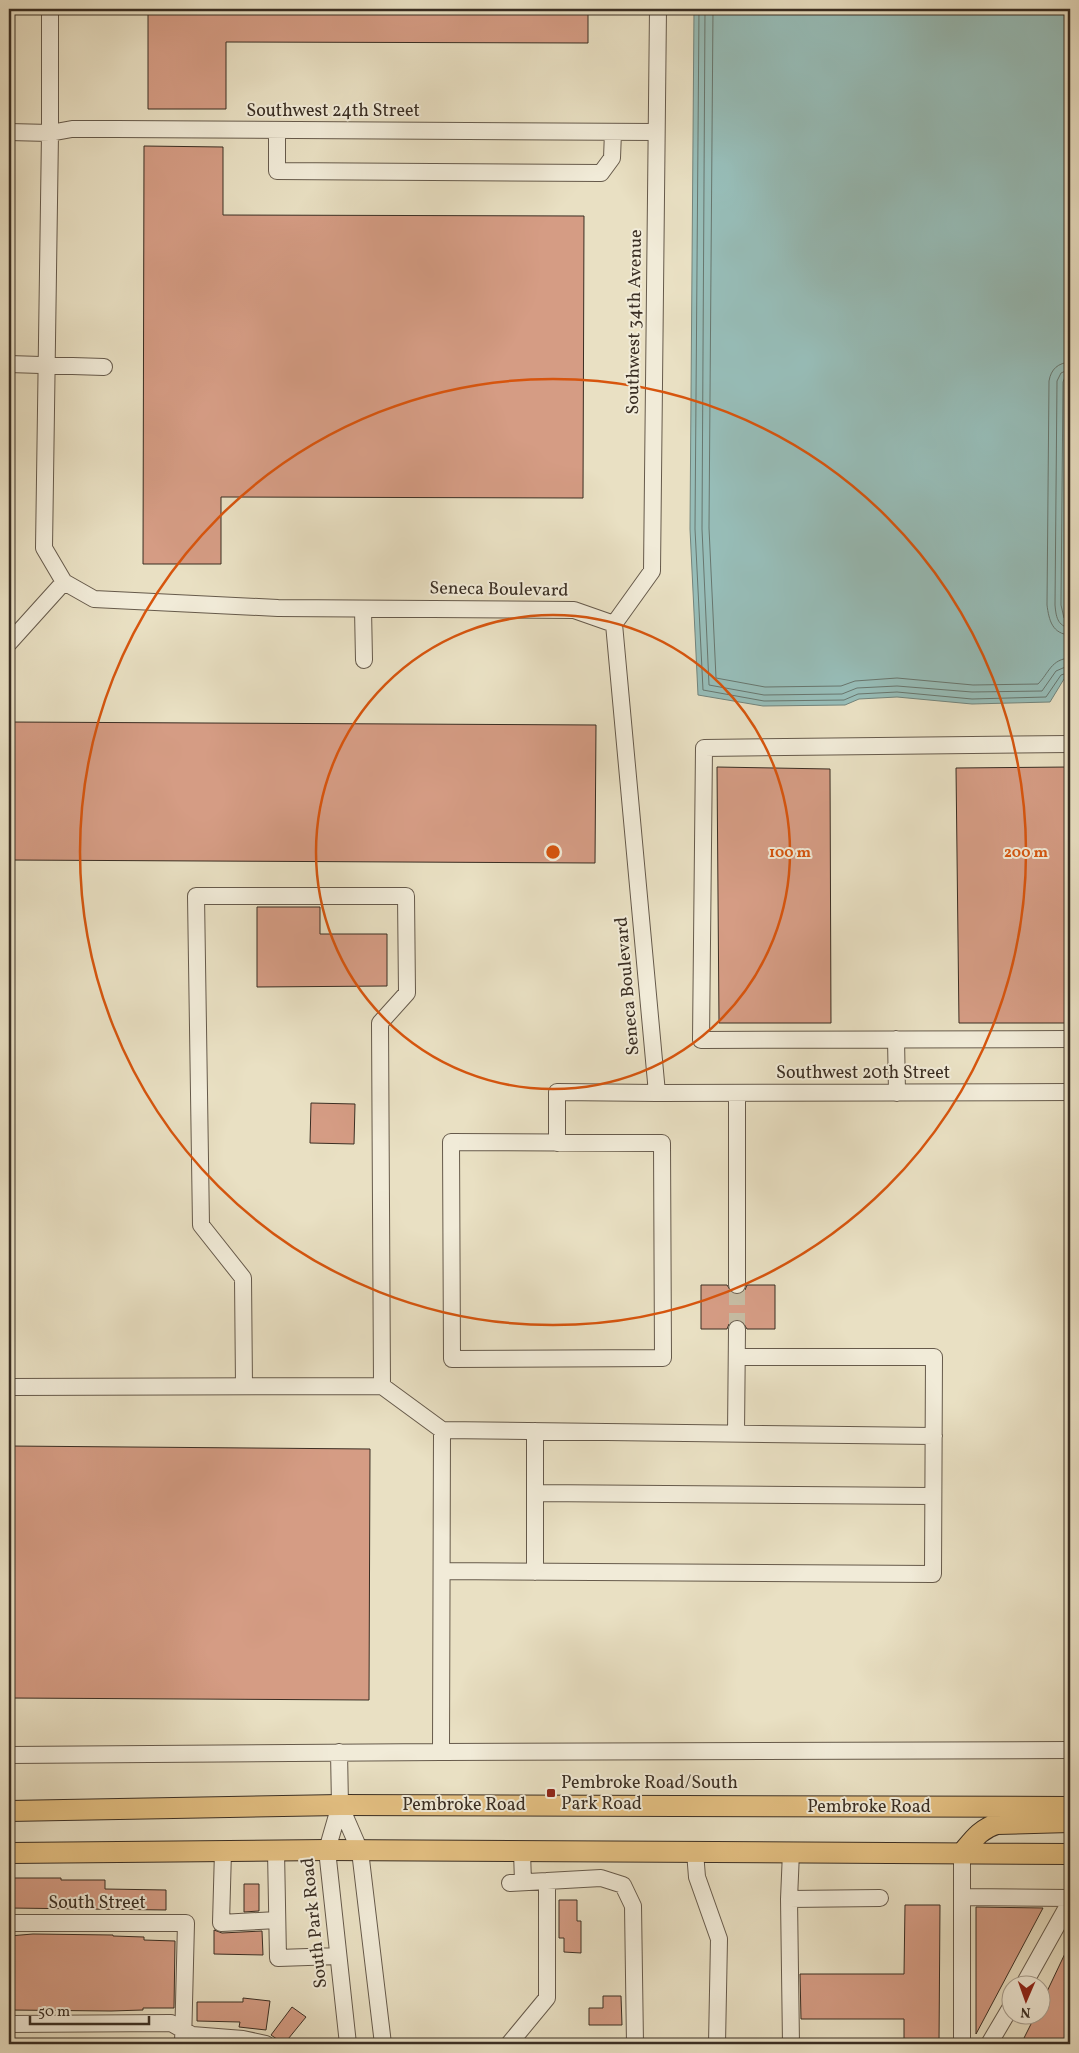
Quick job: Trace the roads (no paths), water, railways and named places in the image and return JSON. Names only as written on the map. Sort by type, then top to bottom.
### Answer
[{"type":"main road","name":"Pembroke Road","points":[[9,1812],[340,1805],[1070,1808]]},
{"type":"main road","points":[[962,1853],[980,1832],[997,1824],[1070,1822]]},
{"type":"main road","points":[[9,1853],[327,1850],[1070,1854]]},
{"type":"street","points":[[9,643],[64,582],[44,548],[50,9]]},
{"type":"street","name":"Southwest 34th Avenue","points":[[614,624],[652,571],[658,9]]},
{"type":"street","name":"Southwest 24th Street","points":[[9,132],[50,133],[72,129],[656,132]]},
{"type":"street","points":[[277,130],[277,171],[591,173],[601,173],[612,158],[613,132]]},
{"type":"street","points":[[9,364],[104,367]]},
{"type":"street","name":"Seneca Boulevard","points":[[64,582],[94,599],[278,608],[574,610],[614,624],[657,1093]]},
{"type":"street","points":[[363,609],[364,660]]},
{"type":"street","points":[[1070,744],[704,748],[701,1040],[1070,1039]]},
{"type":"street","points":[[244,1386],[242,1278],[201,1225],[196,896],[406,896],[407,993],[380,1023],[382,1386]]},
{"type":"street","points":[[896,1039],[896,1093]]},
{"type":"street","name":"Southwest 20th Street","points":[[557,1143],[557,1092],[1070,1092]]},
{"type":"street","points":[[737,1093],[737,1285]]},
{"type":"street","points":[[451,1142],[557,1143],[662,1143],[664,1358],[452,1359],[451,1142]]},
{"type":"street","points":[[736,1329],[736,1433]]},
{"type":"street","points":[[443,1572],[933,1574],[934,1357],[736,1357]]},
{"type":"street","points":[[9,1387],[382,1386],[442,1430],[934,1436]]},
{"type":"street","points":[[441,1752],[442,1430]]},
{"type":"street","points":[[535,1431],[535,1572]]},
{"type":"street","points":[[535,1493],[933,1496]]},
{"type":"street","points":[[9,1755],[1070,1750]]},
{"type":"street","points":[[339,1752],[340,1805],[360,1851],[382,2044]]},
{"type":"street","name":"South Park Road","points":[[340,1805],[327,1850],[348,2044]]},
{"type":"street","points":[[224,1851],[222,1923],[277,1920]]},
{"type":"street","points":[[276,1851],[278,1958],[338,1956]]},
{"type":"street","points":[[522,1852],[516,1882],[601,1878],[623,1885],[633,1906],[635,2044]]},
{"type":"street","points":[[695,1852],[697,1877],[719,1939],[717,2044]]},
{"type":"street","points":[[790,2044],[791,1852]]},
{"type":"street","points":[[962,1853],[962,2044]]},
{"type":"street","points":[[509,2044],[548,1998],[546,1881]]},
{"type":"street","points":[[962,1897],[1070,1898]]},
{"type":"street","points":[[790,1899],[880,1898]]},
{"type":"street","points":[[1029,1976],[1070,1902]]},
{"type":"street","name":"South Street","points":[[9,1923],[186,1923],[183,2037]]},
{"type":"street","points":[[989,2044],[1002,2022]]},
{"type":"street","points":[[9,2024],[171,2024],[183,2037],[192,2035],[266,2044]]},
{"type":"water","points":[[694,9],[1070,9],[1066,605],[1070,630],[1070,676],[1064,679],[1050,702],[972,704],[897,697],[859,699],[845,705],[763,706],[698,695],[690,529]]},
{"type":"tunnel","points":[[737,1285],[737,1329]]},
{"type":"place","name":"Pembroke Road/South Park Road","points":[[551,1793]]}]
